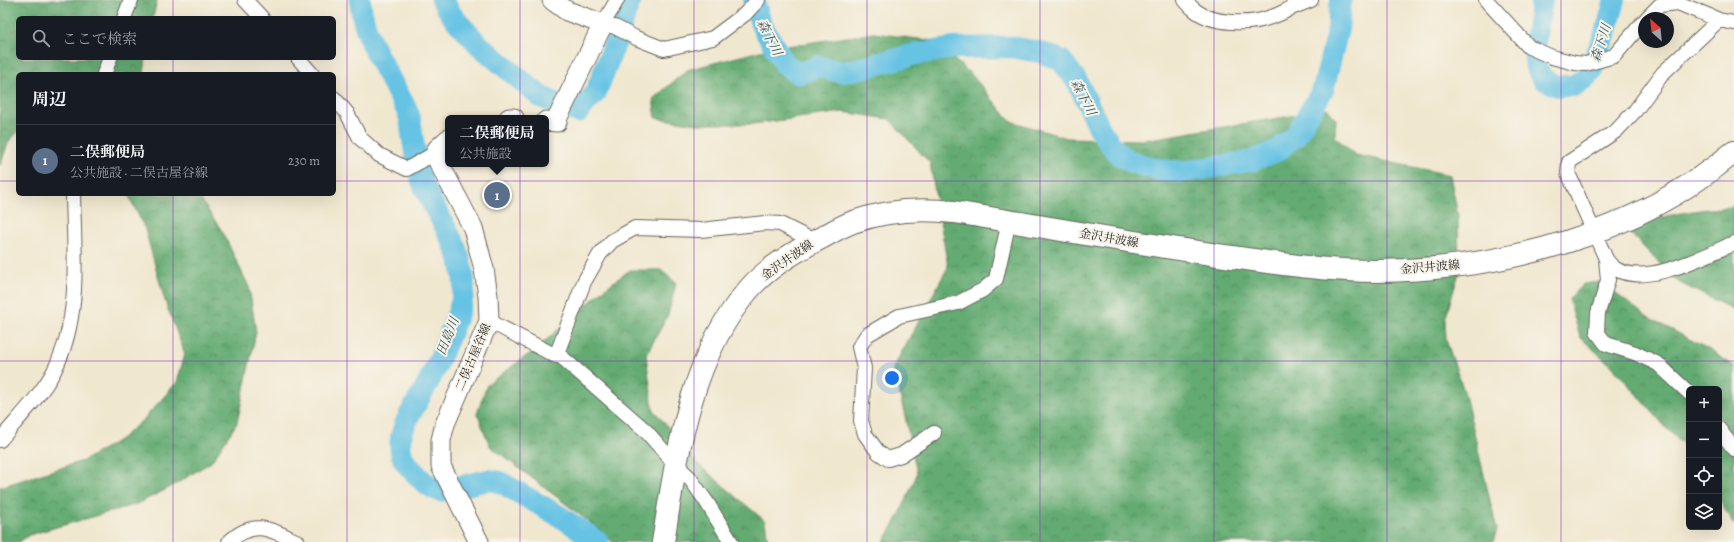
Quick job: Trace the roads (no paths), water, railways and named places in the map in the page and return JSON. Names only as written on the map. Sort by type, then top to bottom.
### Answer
[{"type":"main road","points":[[552,0],[567,11],[609,25],[572,89],[552,119]]},
{"type":"main road","name":"二俣古屋谷線","points":[[438,148],[438,161],[473,228],[484,269],[488,296],[490,321],[445,424],[441,440],[441,466],[479,542]]},
{"type":"main road","name":"金沢井波線","points":[[663,542],[676,465],[685,424],[697,383],[723,325],[754,284],[779,264],[814,241],[852,222],[883,213],[908,210],[954,212],[1168,248],[1338,270],[1378,271],[1446,267],[1503,258],[1564,243],[1596,232],[1661,202],[1694,183],[1734,152]]},
{"type":"street","points":[[125,16],[130,0]]},
{"type":"street","points":[[245,0],[260,16]]},
{"type":"street","points":[[617,0],[609,25],[664,49],[713,38],[745,14],[758,0]]},
{"type":"street","points":[[1185,0],[1197,12],[1210,18],[1239,23],[1250,23],[1269,18],[1293,4],[1311,0]]},
{"type":"street","points":[[1486,0],[1529,47],[1552,57],[1586,64],[1614,56],[1638,28]]},
{"type":"street","points":[[1653,12],[1660,5],[1678,3],[1719,20],[1734,24]]},
{"type":"street","points":[[1686,390],[1658,364],[1635,353],[1606,344],[1597,332],[1598,313],[1608,280],[1606,259],[1596,232],[1568,173],[1569,162],[1616,131],[1635,111],[1663,73],[1719,20]]},
{"type":"street","points":[[105,72],[109,60]]},
{"type":"street","points":[[300,60],[310,72]]},
{"type":"street","points":[[336,100],[347,113],[360,138],[379,155],[407,169],[438,148]]},
{"type":"street","points":[[0,440],[33,401],[54,372],[63,350],[72,317],[75,285],[73,196]]},
{"type":"street","points":[[934,433],[901,455],[888,459],[878,452],[865,434],[861,421],[864,368],[858,347],[867,335],[899,316],[958,303],[983,290],[996,279],[1009,221]]},
{"type":"street","points":[[490,321],[556,356],[584,282],[600,254],[612,241],[635,228],[701,230],[765,222],[780,224],[814,241]]},
{"type":"street","points":[[1606,259],[1613,268],[1630,274],[1652,274],[1693,262],[1734,243]]},
{"type":"street","points":[[557,353],[645,430],[676,465],[689,476],[731,542]]},
{"type":"street","points":[[1722,433],[1734,449]]},
{"type":"street","points":[[229,542],[233,538],[255,527],[275,530],[298,542]]},
{"type":"waterway","name":"田島川","points":[[360,0],[365,24],[374,48],[409,115],[416,159],[423,184],[455,246],[463,273],[463,296],[449,338],[436,367],[404,427],[400,443],[403,458],[409,467],[424,482],[440,491],[488,480],[500,482],[561,517],[598,542]]},
{"type":"waterway","name":"森下川","points":[[442,0],[453,17],[479,45],[541,97],[578,112],[596,92],[631,0]]},
{"type":"waterway","name":"森下川","points":[[754,0],[761,24],[784,63],[798,74],[819,66],[843,72],[912,55],[953,48],[1011,47],[1039,52],[1061,60],[1077,81],[1101,131],[1117,153],[1133,163],[1161,170],[1182,172],[1251,161],[1277,151],[1296,135],[1323,90],[1338,29],[1341,0]]},
{"type":"waterway","name":"森下川","points":[[1542,0],[1534,49],[1536,67],[1543,79],[1557,86],[1573,86],[1592,71],[1595,58],[1607,29],[1615,0]]},
{"type":"place","name":"二俣郵便局","points":[[497,195]]}]
